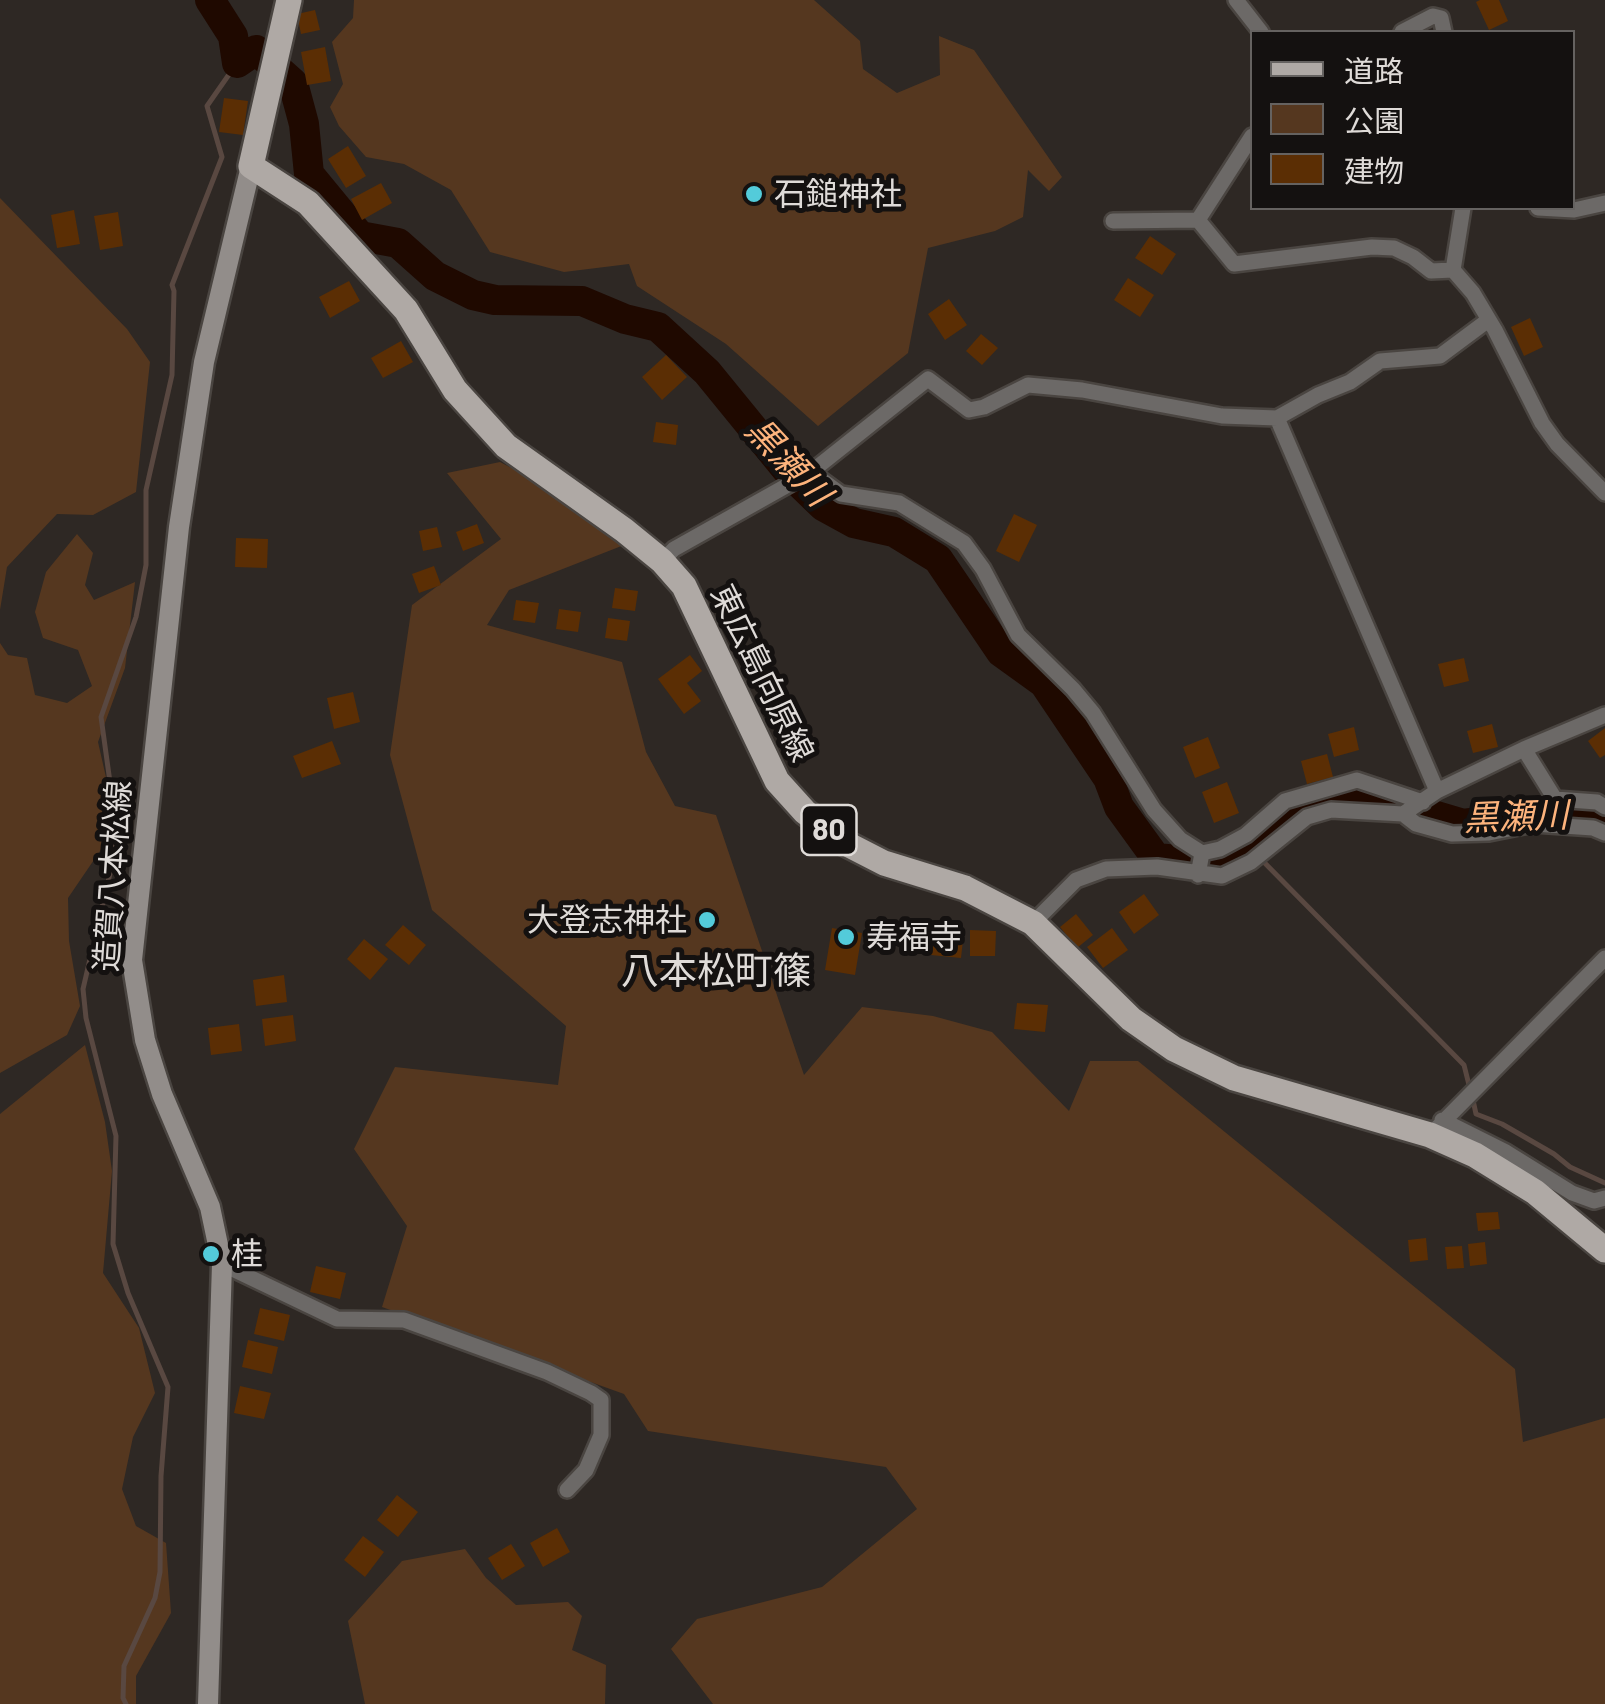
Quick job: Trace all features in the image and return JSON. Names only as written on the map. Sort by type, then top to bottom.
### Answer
[{"type":"main road","points":[[251,166],[279,50],[283,7]]},
{"type":"main road","name":"東広島向原線","points":[[251,166],[308,203],[406,310],[455,390],[506,446],[624,530],[684,586],[776,781],[805,812],[847,844],[965,888],[1034,923],[1131,1019],[1174,1048],[1234,1078],[1436,1128],[1535,1192],[1605,1250]]},
{"type":"main road","name":"造賀八本松線","points":[[208,1704],[222,1264],[210,1207],[162,1094],[145,1040],[132,960],[177,545],[204,362],[251,166]]},
{"type":"street","points":[[1236,0],[1259,30]]},
{"type":"street","points":[[1406,30],[1433,16],[1441,18],[1444,30]]},
{"type":"street","points":[[1198,220],[1250,139]]},
{"type":"street","points":[[1575,210],[1605,203]]},
{"type":"street","points":[[1453,270],[1464,210]]},
{"type":"street","points":[[1112,221],[1198,220]]},
{"type":"street","points":[[1198,220],[1234,264],[1394,248],[1431,270],[1453,270],[1473,293],[1495,330],[1542,423],[1605,493]]},
{"type":"street","points":[[662,562],[674,548],[802,478],[928,380],[969,410],[984,408],[1028,385],[1082,390],[1222,416],[1277,418],[1350,382],[1380,360],[1440,356],[1487,321]]},
{"type":"street","points":[[1277,418],[1437,791]]},
{"type":"street","points":[[802,478],[841,494],[898,503],[964,543],[983,569],[1018,635],[1093,713],[1154,810],[1200,864],[1222,876],[1251,862],[1307,817],[1331,810],[1402,814],[1416,824],[1452,834],[1488,833],[1534,824],[1597,802],[1605,806]]},
{"type":"street","points":[[1402,814],[1437,791],[1605,715]]},
{"type":"street","points":[[1524,749],[1564,812],[1605,833]]},
{"type":"street","points":[[1034,923],[1076,880],[1106,869],[1200,864],[1246,835],[1285,802],[1357,780],[1422,802]]},
{"type":"street","points":[[1605,958],[1436,1128],[1506,1152],[1572,1193],[1594,1202],[1605,1198]]},
{"type":"street","points":[[222,1264],[337,1319],[404,1320],[547,1372],[591,1393],[601,1400],[601,1434],[586,1470],[568,1490]]},
{"type":"green space","points":[[354,0],[814,0],[860,41],[863,69],[897,93],[940,75],[939,36],[974,50],[1062,177],[1049,191],[1028,170],[1023,217],[995,231],[928,248],[908,353],[818,426],[726,344],[637,286],[629,264],[564,272],[490,252],[451,190],[404,164],[366,157],[339,126],[330,107],[343,84],[332,42],[353,18]]},
{"type":"green space","points":[[0,198],[127,329],[150,362],[136,492],[93,515],[57,514],[7,567],[0,610]]},
{"type":"green space","points":[[500,462],[535,480],[624,545],[509,590],[487,625],[622,662],[646,752],[675,806],[716,815],[804,1075],[862,1007],[933,1016],[992,1032],[1069,1111],[1090,1061],[1138,1061],[1515,1369],[1523,1442],[1605,1418],[1605,1704],[713,1704],[671,1649],[697,1619],[822,1587],[917,1509],[886,1467],[648,1431],[624,1394],[382,1307],[407,1226],[354,1149],[395,1067],[558,1085],[566,1026],[432,910],[390,755],[412,605],[501,539],[447,473]]},
{"type":"green space","points":[[77,534],[93,553],[85,585],[94,600],[135,582],[125,668],[98,742],[117,826],[68,898],[69,941],[80,1006],[67,1035],[0,1073],[0,643],[8,655],[27,658],[35,695],[67,703],[92,686],[78,650],[43,638],[35,612],[46,572]]},
{"type":"green space","points":[[85,1045],[105,1122],[112,1171],[103,1273],[139,1328],[155,1393],[133,1437],[122,1489],[136,1526],[166,1543],[171,1613],[136,1676],[136,1704],[0,1704],[0,1114]]},
{"type":"green space","points":[[465,1549],[486,1578],[516,1605],[568,1602],[582,1616],[572,1650],[606,1665],[605,1704],[365,1704],[348,1621],[402,1561]]},
{"type":"building","points":[[1499,0],[1508,21],[1489,30],[1476,2]]},
{"type":"building","points":[[315,10],[320,30],[301,34],[297,14]]},
{"type":"building","points":[[325,47],[331,81],[307,85],[301,52]]},
{"type":"building","points":[[224,98],[248,101],[243,135],[219,132]]},
{"type":"building","points":[[348,146],[366,176],[346,188],[328,159]]},
{"type":"building","points":[[381,183],[392,203],[362,220],[351,199]]},
{"type":"building","points":[[74,210],[80,244],[57,248],[51,215]]},
{"type":"building","points":[[118,212],[123,246],[100,250],[94,216]]},
{"type":"building","points":[[1150,236],[1176,254],[1162,275],[1135,258]]},
{"type":"building","points":[[1128,278],[1154,295],[1140,317],[1114,300]]},
{"type":"building","points":[[349,281],[360,301],[330,318],[319,297]]},
{"type":"building","points":[[949,299],[967,325],[945,340],[928,314]]},
{"type":"building","points":[[1530,318],[1543,347],[1524,356],[1511,327]]},
{"type":"building","points":[[981,334],[998,348],[982,365],[966,351]]},
{"type":"building","points":[[401,341],[413,362],[383,378],[371,358]]},
{"type":"building","points":[[666,355],[687,377],[662,400],[642,377]]},
{"type":"building","points":[[656,422],[678,425],[676,445],[653,442]]},
{"type":"building","points":[[1014,514],[1037,525],[1019,562],[996,551]]},
{"type":"building","points":[[477,524],[484,543],[463,551],[456,532]]},
{"type":"building","points":[[437,527],[442,547],[423,551],[419,531]]},
{"type":"building","points":[[236,538],[268,539],[267,568],[235,567]]},
{"type":"building","points":[[434,566],[441,585],[419,593],[412,574]]},
{"type":"building","points":[[615,588],[638,591],[635,611],[612,608]]},
{"type":"building","points":[[516,600],[539,603],[535,623],[513,620]]},
{"type":"building","points":[[559,609],[581,612],[578,632],[556,629]]},
{"type":"building","points":[[608,618],[630,621],[627,641],[605,638]]},
{"type":"building","points":[[690,655],[702,671],[687,683],[701,701],[684,714],[658,679]]},
{"type":"building","points":[[1464,658],[1469,681],[1444,687],[1438,664]]},
{"type":"building","points":[[353,692],[360,722],[334,729],[327,698]]},
{"type":"building","points":[[1492,724],[1498,747],[1473,753],[1467,731]]},
{"type":"building","points":[[1354,727],[1359,750],[1334,757],[1328,734]]},
{"type":"building","points":[[1605,728],[1605,755],[1600,758],[1588,741]]},
{"type":"building","points":[[1208,737],[1220,768],[1195,778],[1183,747]]},
{"type":"building","points":[[332,741],[341,764],[302,778],[293,756]]},
{"type":"building","points":[[1327,754],[1333,777],[1307,784],[1301,761]]},
{"type":"building","points":[[1227,782],[1239,813],[1214,823],[1202,792]]},
{"type":"building","points":[[1144,894],[1159,915],[1134,934],[1119,912]]},
{"type":"building","points":[[1076,914],[1093,935],[1077,948],[1060,927]]},
{"type":"building","points":[[403,925],[426,945],[409,965],[385,945]]},
{"type":"building","points":[[832,928],[862,933],[855,975],[825,970]]},
{"type":"building","points":[[933,928],[964,931],[961,958],[931,955]]},
{"type":"building","points":[[1112,928],[1128,950],[1103,968],[1087,947]]},
{"type":"building","points":[[970,930],[996,931],[995,956],[970,956]]},
{"type":"building","points":[[364,939],[388,959],[370,980],[347,959]]},
{"type":"building","points":[[284,975],[287,1002],[256,1006],[253,980]]},
{"type":"building","points":[[1017,1003],[1048,1005],[1045,1032],[1014,1029]]},
{"type":"building","points":[[293,1015],[296,1041],[265,1046],[262,1019]]},
{"type":"building","points":[[239,1024],[242,1051],[211,1055],[208,1028]]},
{"type":"building","points":[[1498,1212],[1500,1229],[1478,1231],[1476,1213]]},
{"type":"building","points":[[1426,1238],[1428,1260],[1410,1262],[1408,1240]]},
{"type":"building","points":[[1485,1242],[1487,1264],[1470,1266],[1468,1244]]},
{"type":"building","points":[[1462,1246],[1464,1268],[1447,1269],[1445,1247]]},
{"type":"building","points":[[316,1266],[346,1273],[340,1299],[310,1292]]},
{"type":"building","points":[[260,1308],[290,1315],[284,1341],[254,1334]]},
{"type":"building","points":[[248,1340],[278,1347],[272,1374],[242,1367]]},
{"type":"building","points":[[240,1386],[271,1393],[264,1419],[234,1413]]},
{"type":"building","points":[[397,1495],[418,1512],[398,1537],[377,1520]]},
{"type":"building","points":[[557,1528],[570,1552],[543,1567],[530,1543]]},
{"type":"building","points":[[363,1536],[384,1552],[365,1577],[344,1560]]},
{"type":"building","points":[[511,1544],[525,1566],[502,1580],[488,1558]]},
{"type":"waterway","name":"黒瀬川","points":[[210,0],[233,36],[237,63],[256,50],[293,83],[304,124],[309,174],[360,236],[398,243],[435,276],[473,295],[495,300],[582,301],[625,319],[658,327],[707,372],[791,475],[823,506],[854,523],[894,532],[938,559],[1001,652],[1044,683],[1108,778],[1119,807],[1156,858],[1211,863],[1247,845],[1279,816],[1311,800],[1364,793],[1401,806]]},
{"type":"waterway","points":[[126,1704],[124,1666],[155,1598],[160,1572],[161,1476],[168,1387],[128,1293],[113,1244],[116,1136],[86,1018],[83,989],[111,869],[113,804],[101,717],[136,617],[146,565],[146,490],[172,375],[172,285],[222,157],[207,106],[237,63]]},
{"type":"waterway","name":"黒瀬川","points":[[1426,813],[1463,824],[1577,810],[1605,822]]},
{"type":"waterway","points":[[1247,845],[1464,1065],[1470,1089]]},
{"type":"waterway","points":[[1473,1100],[1476,1114],[1502,1124],[1570,1167],[1605,1183]]},
{"type":"place","name":"石鎚神社","points":[[754,194]]},
{"type":"place","name":"大登志神社","points":[[707,920]]},
{"type":"place","name":"寿福寺","points":[[846,937]]},
{"type":"place","name":"桂","points":[[211,1254]]},
{"type":"district","name":"八本松町篠","points":[[716,971]]}]
